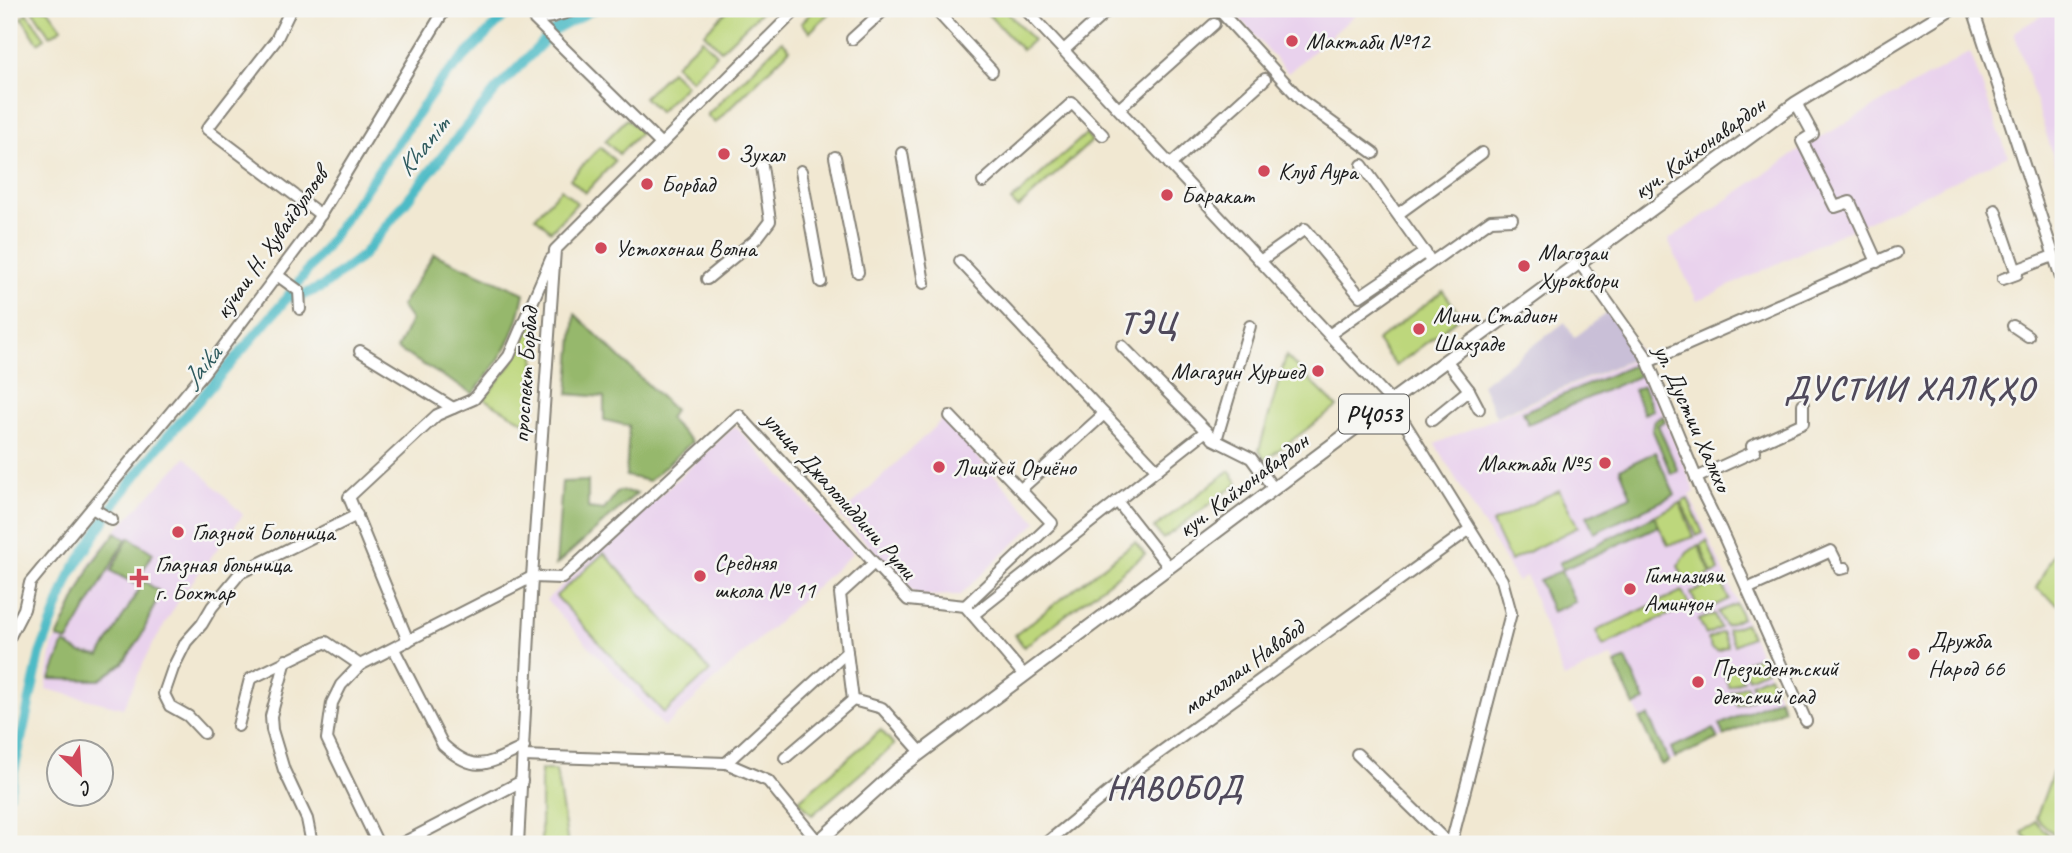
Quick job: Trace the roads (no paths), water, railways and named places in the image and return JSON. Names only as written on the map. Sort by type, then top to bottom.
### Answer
[{"type":"main road","name":"куч. Кайхонавардон","points":[[817,843],[921,752],[1579,262],[1796,103],[1950,9]]},
{"type":"street","points":[[291,9],[276,40],[207,129],[321,215]]},
{"type":"street","name":"кӯчаи Н. Ҳувайдуллоев","points":[[9,638],[24,609],[30,583],[205,371],[321,215],[445,9]]},
{"type":"street","points":[[579,9],[552,18],[534,19],[661,144]]},
{"type":"street","points":[[408,641],[349,497],[437,415],[474,399],[509,356],[555,250],[797,9]]},
{"type":"street","points":[[852,39],[884,9]]},
{"type":"street","points":[[935,9],[995,70],[941,9]]},
{"type":"street","points":[[1064,50],[1109,9]]},
{"type":"street","points":[[1218,9],[1302,101],[1374,153]]},
{"type":"street","points":[[1973,9],[2063,284]]},
{"type":"street","points":[[1033,12],[1064,50],[1391,401],[1502,580],[1511,613],[1450,844],[1357,754]]},
{"type":"street","points":[[1119,109],[1214,23]]},
{"type":"street","points":[[1170,165],[1265,79]]},
{"type":"street","points":[[983,182],[1072,103],[1102,135]]},
{"type":"street","points":[[1796,103],[1813,134],[1802,141],[1835,206],[1850,202],[1877,262]]},
{"type":"street","points":[[902,153],[924,283]]},
{"type":"street","points":[[1398,214],[1482,153]]},
{"type":"street","points":[[835,157],[858,272]]},
{"type":"street","points":[[1362,165],[1432,262]]},
{"type":"street","points":[[707,279],[757,238],[770,221],[762,166]]},
{"type":"street","points":[[802,171],[821,282]]},
{"type":"street","points":[[1995,210],[2017,274],[2003,279]]},
{"type":"street","points":[[1329,335],[1491,220],[1512,219]]},
{"type":"street","points":[[1260,261],[1304,229],[1360,296],[1425,252]]},
{"type":"street","name":"проспект Борбад","points":[[518,844],[532,578],[555,250]]},
{"type":"street","points":[[1648,362],[1896,253]]},
{"type":"street","points":[[2016,270],[2053,256]]},
{"type":"street","points":[[960,261],[1157,470]]},
{"type":"street","name":"ул. Дустии Халкхо","points":[[1579,262],[1648,362],[1696,478],[1806,721]]},
{"type":"street","points":[[277,275],[299,291],[300,309]]},
{"type":"street","points":[[1216,440],[1250,326]]},
{"type":"street","points":[[2013,326],[2028,336]]},
{"type":"street","points":[[1122,346],[1216,440],[1251,458],[1274,489]]},
{"type":"street","points":[[360,351],[453,408]]},
{"type":"street","points":[[1446,360],[1469,390],[1479,409]]},
{"type":"street","points":[[1432,421],[1469,390]]},
{"type":"street","points":[[1696,478],[1802,423],[1803,404]]},
{"type":"street","points":[[1021,489],[1104,414]]},
{"type":"street","name":"улица Джалолиддини Руми","points":[[532,578],[562,578],[739,415],[908,600],[965,606]]},
{"type":"street","points":[[950,416],[1052,523],[965,606],[1024,675]]},
{"type":"street","points":[[973,615],[1206,431]]},
{"type":"street","points":[[1117,501],[1169,567]]},
{"type":"street","points":[[92,508],[112,520]]},
{"type":"street","points":[[204,733],[188,716],[170,706],[164,694],[186,642],[240,573],[357,515]]},
{"type":"street","name":"махаллаи Навобод","points":[[1045,844],[1133,772],[1470,529]]},
{"type":"street","points":[[1747,589],[1831,551],[1840,569],[1845,568]]},
{"type":"street","points":[[853,700],[840,594],[874,563]]},
{"type":"street","points":[[378,844],[327,739],[332,704],[341,685],[360,665],[532,578]]},
{"type":"street","points":[[238,726],[250,679],[286,660],[326,642],[360,665]]},
{"type":"street","points":[[394,649],[443,745],[467,763],[487,764],[523,752],[726,763],[768,781],[817,843]]},
{"type":"street","points":[[726,763],[846,652]]},
{"type":"street","points":[[286,660],[271,716],[272,730],[284,770],[307,819],[312,844]]},
{"type":"street","points":[[853,700],[882,708],[921,752]]},
{"type":"street","points":[[785,758],[853,700]]},
{"type":"street","points":[[401,844],[522,781]]},
{"type":"waterway","name":"Jaika","points":[[9,794],[40,654],[70,575],[117,500],[156,450],[282,304],[324,249],[439,83],[511,9]]},
{"type":"waterway","name":"Khanim","points":[[295,298],[322,287],[363,255],[495,91],[555,30],[594,9]]},
{"type":"place","name":"Мактаби №12","points":[[1292,41]]},
{"type":"place","name":"Зухал","points":[[724,154]]},
{"type":"place","name":"Клуб Аура","points":[[1264,171]]},
{"type":"place","name":"Борбад","points":[[647,184]]},
{"type":"place","name":"Баракат","points":[[1167,195]]},
{"type":"place","name":"Устохонаи Волна","points":[[601,248]]},
{"type":"place","name":"Магозаи Хуроквори","points":[[1524,266]]},
{"type":"place","name":"Мини Стадион Шахзаде","points":[[1419,329]]},
{"type":"place","name":"Магазин Хуршед","points":[[1318,371]]},
{"type":"place","name":"Мактаби №5","points":[[1605,463]]},
{"type":"place","name":"Лицйей Ориёно","points":[[939,467]]},
{"type":"place","name":"Глазной Больница","points":[[178,532]]},
{"type":"place","name":"Средняя школа № 11","points":[[700,576]]},
{"type":"place","name":"Глазная больница г. Бохтар","points":[[139,578]]},
{"type":"place","name":"Гимназияи Аминҷон","points":[[1630,589]]},
{"type":"place","name":"Дружба Народ 66","points":[[1914,654]]},
{"type":"place","name":"Президентский детский сад","points":[[1698,682]]},
{"type":"district","name":"ТЭЦ","points":[[1149,322]]},
{"type":"district","name":"ДУСТИИ ХАЛҚҲО","points":[[1910,388]]},
{"type":"district","name":"НАВОБОД","points":[[1175,787]]}]
